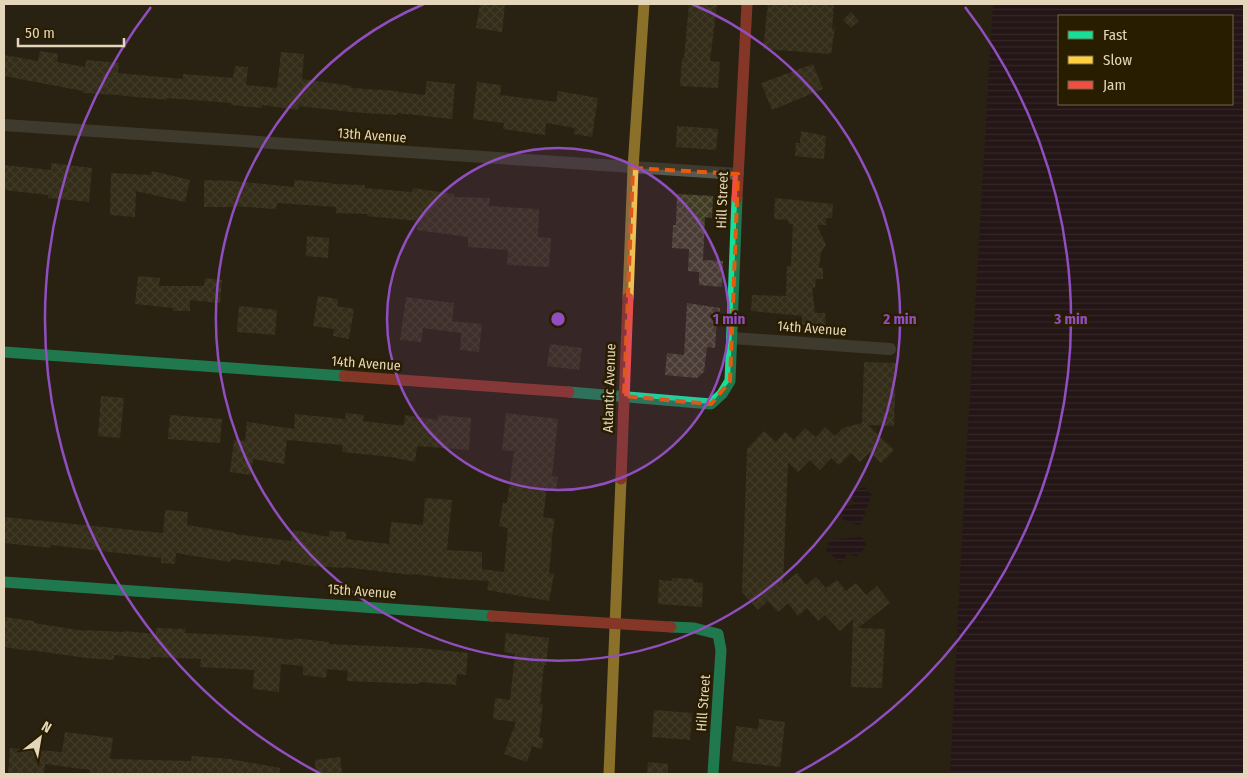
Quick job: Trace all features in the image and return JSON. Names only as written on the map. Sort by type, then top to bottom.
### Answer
[{"type":"street","name":"Atlantic Avenue","points":[[609,774],[633,168],[644,4]]},
{"type":"street","name":"Hill Street","points":[[722,394],[730,381],[747,4]]},
{"type":"street","name":"13th Avenue","points":[[4,125],[738,174]]},
{"type":"street","name":"14th Avenue","points":[[732,338],[890,349]]},
{"type":"street","name":"14th Avenue","points":[[4,352],[624,396],[711,404],[722,394]]},
{"type":"street","name":"15th Avenue","points":[[4,582],[694,628],[718,634]]},
{"type":"street","name":"Hill Street","points":[[713,774],[721,650],[718,634]]},
{"type":"highlighted area","points":[[633,168],[738,174],[730,381],[711,404],[624,396]]},
{"type":"shaded area","points":[[993,4],[1244,4],[1244,774],[950,774],[966,459]]},
{"type":"shaded area","points":[[865,487],[872,495],[860,526],[842,519],[842,507],[853,505],[852,491]]},
{"type":"shaded area","points":[[862,537],[867,546],[856,557],[848,553],[840,562],[826,551],[829,540]]},
{"type":"building","points":[[480,4],[505,4],[502,32],[476,28]]},
{"type":"building","points":[[689,4],[717,4],[710,61],[720,62],[718,88],[680,86]]},
{"type":"building","points":[[768,4],[834,4],[832,30],[835,27],[831,54],[763,49]]},
{"type":"building","points":[[851,12],[859,21],[851,28],[843,20]]},
{"type":"building","points":[[40,51],[58,54],[57,62],[85,67],[86,60],[119,63],[118,73],[183,79],[183,74],[233,78],[235,66],[248,67],[246,85],[277,88],[281,52],[304,54],[302,79],[352,86],[351,88],[425,95],[427,81],[455,84],[452,119],[397,113],[397,115],[351,112],[299,106],[298,110],[262,105],[262,108],[231,105],[231,103],[83,93],[83,91],[4,76],[4,55],[38,61]]},
{"type":"building","points":[[813,64],[823,89],[772,110],[761,83]]},
{"type":"building","points":[[477,82],[501,85],[500,95],[556,102],[558,91],[598,98],[592,137],[574,134],[575,128],[546,123],[545,135],[503,129],[504,123],[473,119]]},
{"type":"building","points":[[677,126],[718,129],[716,150],[676,147]]},
{"type":"building","points":[[801,131],[826,136],[824,159],[795,156],[796,143],[800,143]]},
{"type":"building","points":[[51,163],[92,168],[89,202],[48,198],[48,195],[4,190],[4,165],[51,170]]},
{"type":"building","points":[[152,171],[190,180],[185,202],[136,191],[135,217],[110,215],[111,173],[151,175]]},
{"type":"building","points":[[204,180],[294,187],[294,180],[365,185],[365,188],[412,192],[413,188],[454,194],[454,197],[490,198],[489,206],[539,209],[538,237],[551,238],[549,267],[507,265],[508,250],[468,247],[468,237],[417,230],[418,221],[367,216],[368,214],[336,213],[336,207],[277,203],[276,209],[234,206],[204,207]]},
{"type":"building","points":[[677,194],[713,196],[712,218],[705,217],[703,260],[723,261],[722,287],[699,285],[699,272],[688,271],[689,249],[672,248],[673,225],[676,225]]},
{"type":"building","points":[[775,198],[833,204],[832,218],[826,218],[826,225],[817,225],[826,245],[821,252],[819,268],[823,268],[823,279],[816,279],[815,288],[812,287],[815,313],[825,313],[826,327],[802,325],[802,316],[751,311],[752,295],[786,296],[787,266],[791,266],[793,224],[789,224],[788,220],[774,219]]},
{"type":"building","points":[[307,236],[329,238],[328,258],[306,256]]},
{"type":"building","points":[[138,276],[160,278],[159,286],[204,286],[205,278],[222,280],[220,303],[190,300],[190,311],[173,311],[173,308],[135,304]]},
{"type":"building","points":[[318,296],[338,299],[337,306],[354,309],[349,339],[333,336],[334,329],[313,326]]},
{"type":"building","points":[[406,297],[454,303],[452,321],[482,324],[479,352],[460,350],[461,333],[423,328],[421,342],[400,340]]},
{"type":"building","points":[[687,303],[720,308],[715,348],[707,347],[704,372],[697,378],[665,375],[667,353],[684,355]]},
{"type":"building","points":[[239,306],[277,310],[275,335],[237,332]]},
{"type":"building","points":[[550,344],[582,348],[579,370],[547,366]]},
{"type":"building","points":[[864,362],[896,363],[894,426],[868,425],[894,450],[881,463],[870,452],[860,462],[851,453],[839,465],[831,458],[820,470],[810,460],[798,472],[788,462],[783,584],[797,573],[806,585],[816,577],[826,588],[837,580],[846,591],[856,583],[866,595],[877,586],[890,603],[858,628],[885,629],[882,688],[851,687],[853,619],[840,631],[825,615],[818,621],[807,608],[798,616],[788,603],[778,612],[768,601],[758,610],[742,592],[747,449],[764,431],[776,442],[785,432],[794,440],[805,428],[816,437],[825,427],[835,436],[843,428],[862,423]]},
{"type":"building","points":[[101,396],[124,398],[120,438],[98,436]]},
{"type":"building","points":[[346,413],[364,415],[363,421],[396,425],[404,425],[405,415],[438,420],[438,415],[471,418],[469,450],[417,446],[415,462],[391,457],[342,452],[343,445],[287,440],[284,464],[253,459],[251,475],[230,472],[234,440],[245,441],[247,422],[294,429],[295,414],[345,419]]},
{"type":"building","points":[[506,413],[558,419],[552,476],[558,477],[556,490],[547,488],[543,517],[555,519],[549,573],[554,574],[549,601],[487,590],[489,581],[345,567],[311,566],[281,560],[280,565],[231,559],[230,562],[176,553],[175,564],[161,563],[161,558],[51,545],[51,548],[4,543],[4,517],[163,533],[165,510],[188,512],[187,525],[235,534],[291,541],[293,530],[329,537],[329,531],[346,532],[346,539],[389,544],[391,522],[423,525],[425,498],[452,500],[447,550],[482,552],[482,569],[504,572],[508,528],[499,526],[503,503],[507,503],[514,451],[502,450]]},
{"type":"building","points":[[170,415],[222,419],[220,443],[168,439]]},
{"type":"building","points":[[672,578],[694,579],[694,582],[703,583],[702,607],[658,604],[659,580],[672,581]]},
{"type":"building","points":[[4,617],[84,631],[124,631],[156,634],[156,628],[186,629],[185,633],[255,636],[293,640],[293,638],[329,642],[329,644],[421,648],[468,653],[466,675],[457,674],[456,685],[419,682],[419,684],[347,681],[348,671],[327,669],[326,678],[303,675],[303,666],[281,664],[279,692],[253,689],[254,670],[200,667],[201,659],[151,657],[151,659],[114,655],[114,660],[4,647]]},
{"type":"building","points":[[506,633],[549,638],[540,704],[543,704],[539,737],[544,739],[541,749],[532,746],[527,762],[504,754],[516,722],[493,719],[495,698],[510,700],[515,654],[504,652]]},
{"type":"building","points":[[654,710],[692,713],[690,740],[652,737]]},
{"type":"building","points":[[759,719],[785,722],[780,767],[732,761],[736,726],[758,729]]},
{"type":"building","points":[[65,732],[113,738],[110,759],[191,761],[192,756],[230,759],[280,768],[279,774],[90,774],[90,770],[45,764],[44,774],[8,774],[10,748],[62,752]]},
{"type":"building","points":[[340,757],[342,774],[316,774],[315,760]]},
{"type":"building","points":[[648,762],[668,764],[668,774],[647,774]]},
{"type":"traffic: fast","points":[[569,392],[711,404],[722,394],[730,381],[737,198]]},
{"type":"traffic: fast","points":[[4,352],[344,376]]},
{"type":"traffic: fast","points":[[4,582],[492,616]]},
{"type":"traffic: fast","points":[[671,627],[694,628],[718,634],[721,650],[713,774]]},
{"type":"traffic: slow","points":[[628,298],[633,168],[644,4]]},
{"type":"traffic: slow","points":[[609,774],[621,479]]},
{"type":"traffic: jam","points":[[737,198],[747,4]]},
{"type":"traffic: jam","points":[[621,479],[628,298]]},
{"type":"traffic: jam","points":[[344,376],[569,392]]},
{"type":"traffic: jam","points":[[492,616],[671,627]]}]
